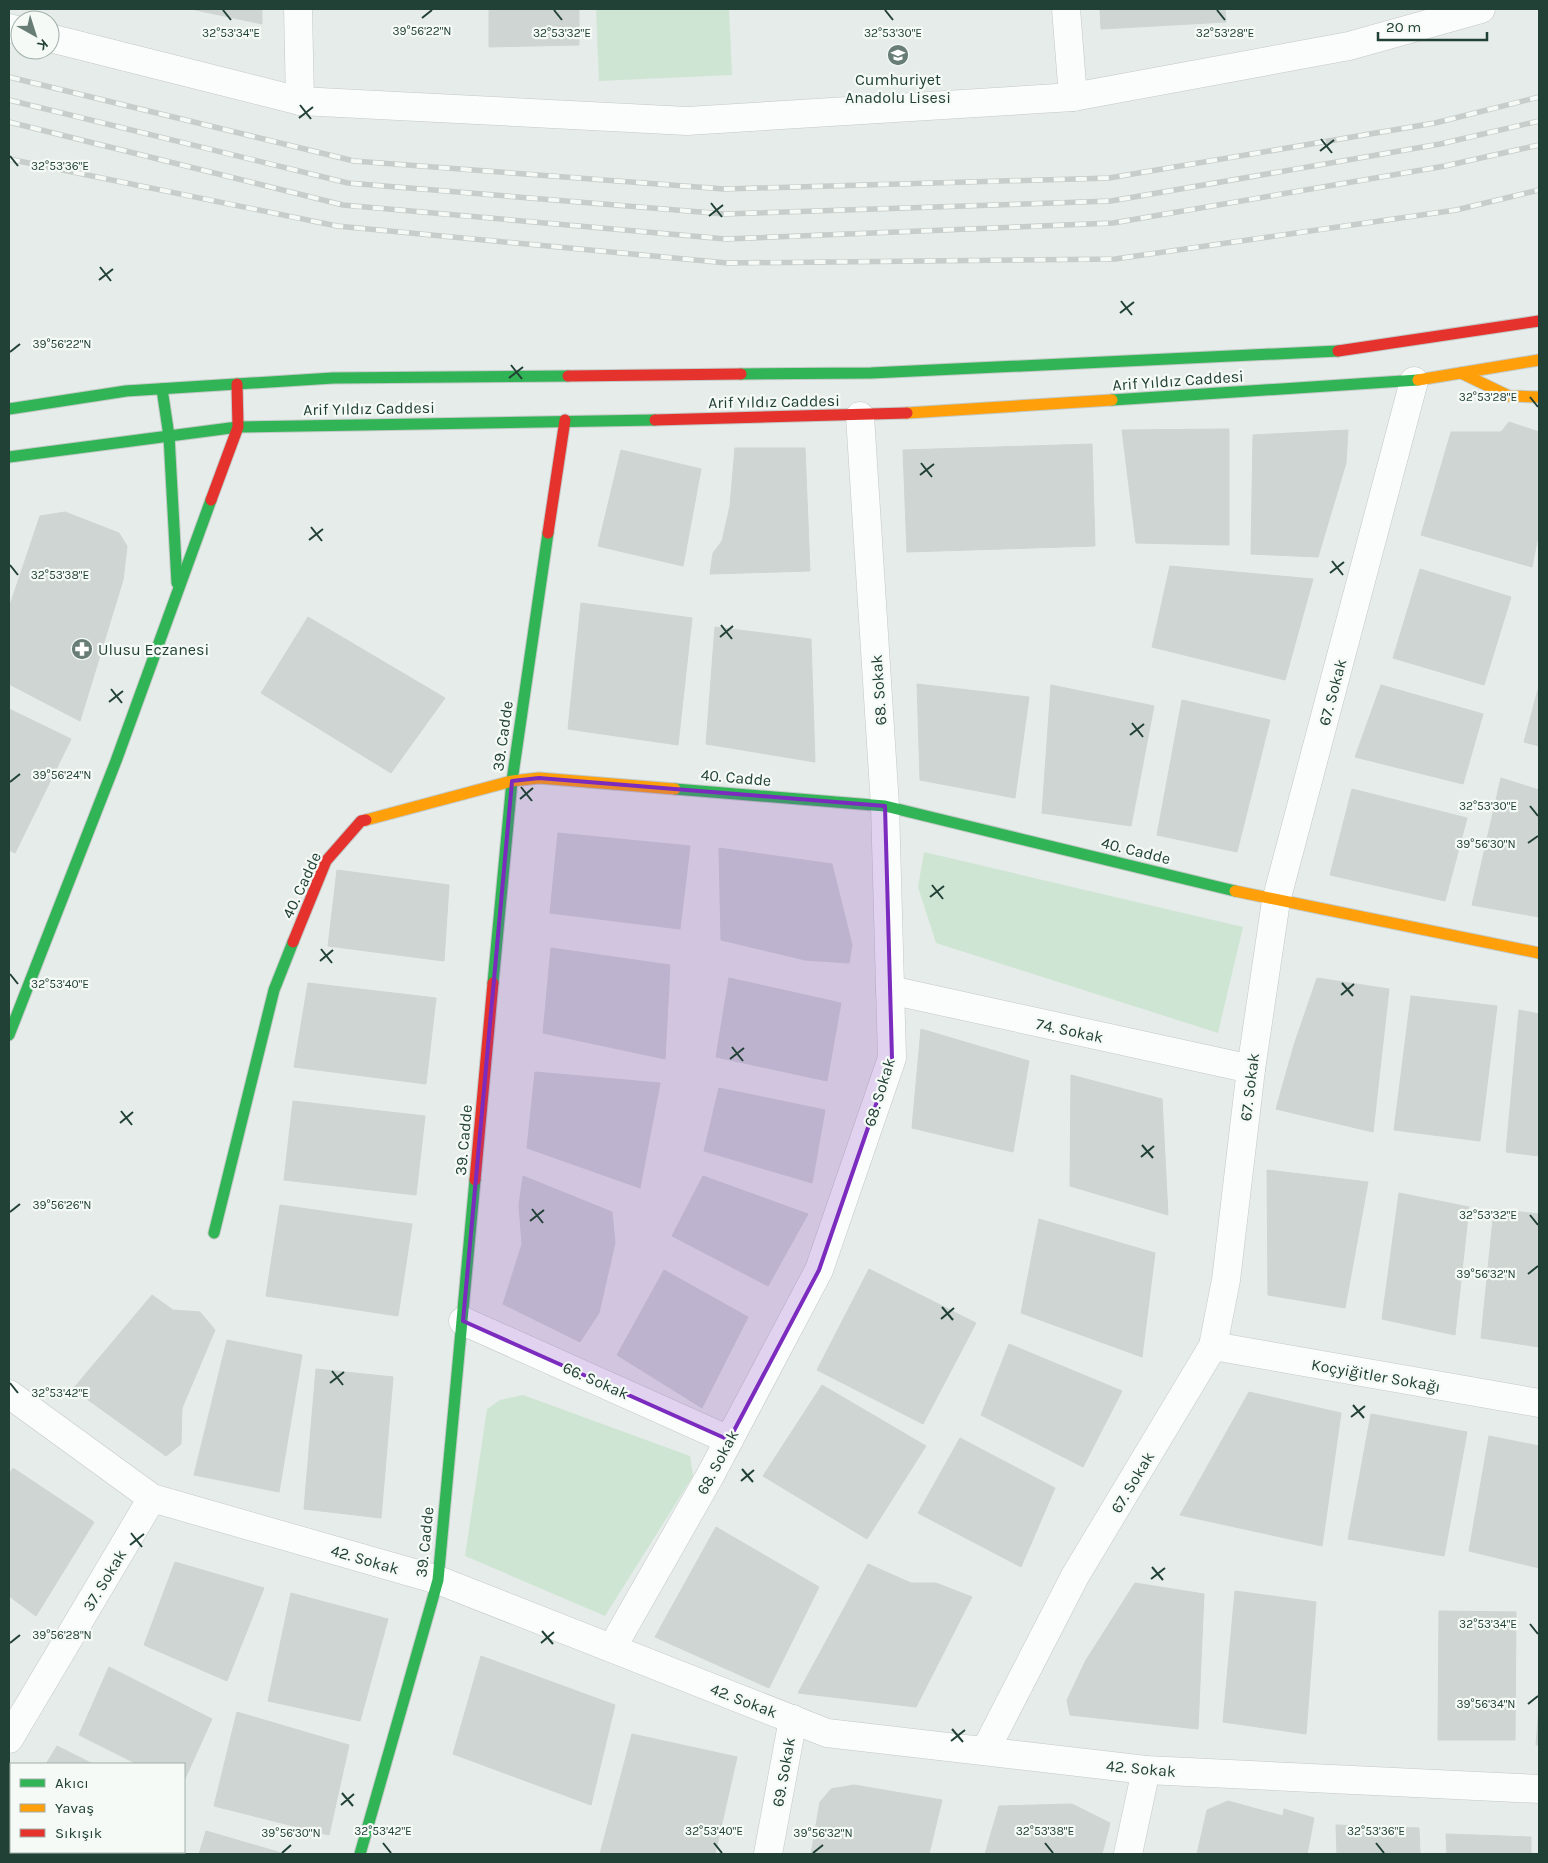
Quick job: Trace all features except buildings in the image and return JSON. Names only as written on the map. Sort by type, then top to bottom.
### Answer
[{"type":"street","points":[[298,9],[300,101]]},
{"type":"street","points":[[1066,9],[1073,97]]},
{"type":"street","points":[[60,41],[300,101],[687,121],[1073,97],[1349,46],[1481,9]]},
{"type":"street","name":"Arif Yıldız Caddesi","points":[[9,409],[126,391],[333,378],[871,373],[1331,352],[1539,321]]},
{"type":"street","name":"Arif Yıldız Caddesi","points":[[9,456],[238,427],[860,416],[1414,381],[1539,360]]},
{"type":"street","points":[[1461,373],[1510,396],[1539,397]]},
{"type":"street","name":"67. Sokak","points":[[985,1751],[1075,1576],[1213,1346],[1226,1280],[1251,1069],[1276,901],[1414,381]]},
{"type":"street","points":[[9,1035],[112,770],[238,427],[237,384]]},
{"type":"street","points":[[162,389],[169,436],[177,594]]},
{"type":"street","name":"68. Sokak","points":[[612,1648],[729,1440],[819,1270],[892,1058],[885,806],[860,416]]},
{"type":"street","name":"39. Cadde","points":[[360,1854],[438,1580],[512,781],[566,420]]},
{"type":"street","name":"40. Cadde","points":[[214,1233],[274,990],[326,861],[361,821],[512,781],[539,778],[885,806],[1276,901],[1539,953]]},
{"type":"street","name":"74. Sokak","points":[[890,990],[1251,1069]]},
{"type":"street","name":"66. Sokak","points":[[463,1321],[729,1440]]},
{"type":"street","name":"Koçyiğitler Sokağı","points":[[1213,1346],[1539,1403]]},
{"type":"street","name":"42. Sokak","points":[[9,1394],[152,1498],[438,1580],[827,1733],[1146,1770],[1539,1789]]},
{"type":"street","name":"37. Sokak","points":[[9,1739],[152,1498]]},
{"type":"street","name":"69. Sokak","points":[[768,1854],[792,1719]]},
{"type":"street","points":[[1128,1854],[1146,1770]]},
{"type":"highlighted area","points":[[539,778],[885,806],[892,1058],[819,1270],[729,1440],[463,1321],[512,781]]},
{"type":"green space","points":[[596,9],[729,9],[732,75],[599,81]]},
{"type":"green space","points":[[924,852],[1243,927],[1218,1033],[936,943],[918,887]]},
{"type":"green space","points":[[523,1395],[690,1456],[693,1476],[605,1616],[465,1556],[487,1409],[500,1400]]},
{"type":"railway","points":[[9,77],[354,161],[724,189],[1109,178],[1435,123],[1539,97]]},
{"type":"railway","points":[[9,100],[348,183],[725,214],[1111,201],[1440,144],[1539,121]]},
{"type":"railway","points":[[9,122],[343,205],[726,239],[1113,223],[1445,166],[1539,145]]},
{"type":"railway","points":[[9,159],[337,226],[727,263],[1115,259],[1456,210],[1539,190]]},
{"type":"traffic: fast","points":[[741,374],[871,373],[1338,351]]},
{"type":"traffic: fast","points":[[9,409],[126,391],[333,378],[568,376]]},
{"type":"traffic: fast","points":[[1112,400],[1418,380]]},
{"type":"traffic: fast","points":[[162,389],[169,436],[177,583]]},
{"type":"traffic: fast","points":[[9,457],[238,427],[655,420]]},
{"type":"traffic: fast","points":[[9,1035],[116,761],[211,500]]},
{"type":"traffic: fast","points":[[493,983],[512,781],[548,533]]},
{"type":"traffic: fast","points":[[675,789],[885,806],[1235,891]]},
{"type":"traffic: fast","points":[[214,1233],[274,990],[293,942]]},
{"type":"traffic: fast","points":[[360,1854],[438,1580],[475,1180]]},
{"type":"traffic: slow","points":[[1418,380],[1539,360]]},
{"type":"traffic: slow","points":[[1461,373],[1509,396],[1539,397]]},
{"type":"traffic: slow","points":[[907,413],[1112,400]]},
{"type":"traffic: slow","points":[[366,820],[512,781],[539,778],[675,789]]},
{"type":"traffic: slow","points":[[1235,891],[1539,953]]},
{"type":"traffic: jam","points":[[1338,351],[1539,321]]},
{"type":"traffic: jam","points":[[568,376],[741,374]]},
{"type":"traffic: jam","points":[[211,500],[238,427],[237,384]]},
{"type":"traffic: jam","points":[[655,420],[907,413]]},
{"type":"traffic: jam","points":[[548,533],[565,420]]},
{"type":"traffic: jam","points":[[293,942],[326,861],[361,821],[366,820]]},
{"type":"traffic: jam","points":[[475,1180],[493,983]]},
{"type":"place","name":"Cumhuriyet Anadolu Lisesi","points":[[898,55]]},
{"type":"place","name":"Ulusu Eczanesi","points":[[82,649]]}]
